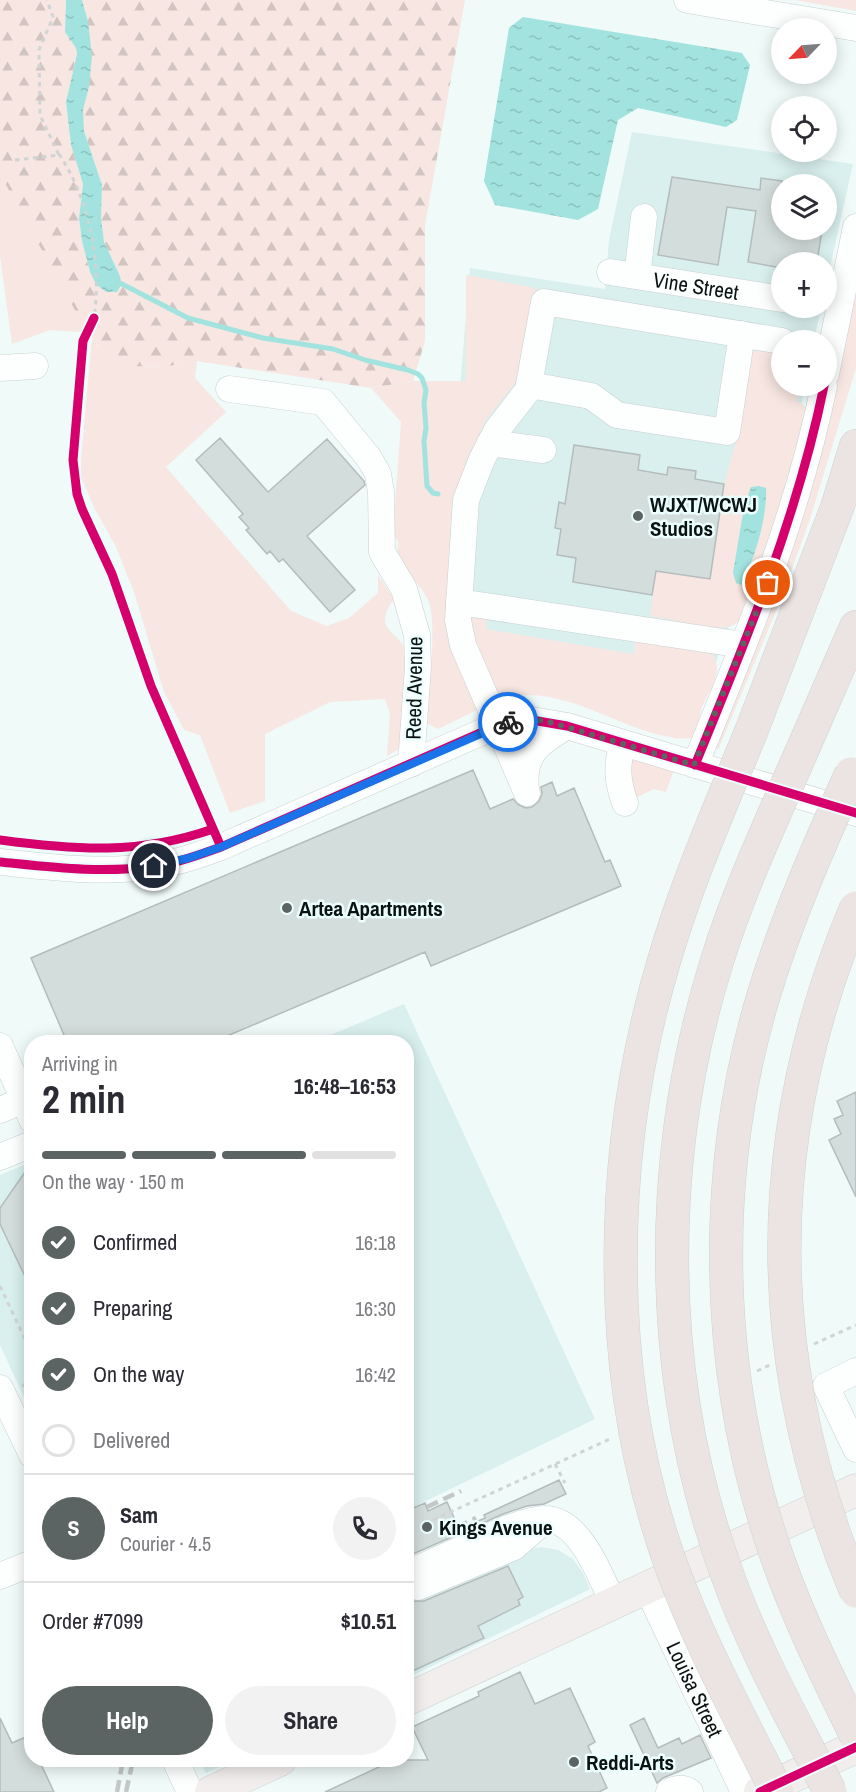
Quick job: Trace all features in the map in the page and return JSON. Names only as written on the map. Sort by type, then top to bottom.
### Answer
[{"type":"highway","points":[[777,1792],[695,1624],[661,1535],[645,1474],[633,1413],[625,1350],[622,1224],[625,1162],[638,1071],[666,952],[683,902],[837,508],[856,446]]},
{"type":"highway","points":[[830,1792],[754,1639],[728,1576],[706,1510],[684,1408],[674,1322],[673,1201],[688,1078],[703,1010],[717,961],[736,904],[856,627]]},
{"type":"highway","points":[[854,768],[792,910],[754,1027],[733,1145],[726,1268],[729,1328],[736,1389],[761,1507],[780,1567],[798,1613],[856,1735]]},
{"type":"highway","points":[[856,908],[832,973],[803,1072],[789,1161],[784,1262],[788,1343],[804,1432],[830,1522],[856,1591]]},
{"type":"main road","points":[[414,1696],[856,1490]]},
{"type":"main road","points":[[760,1792],[856,1747]]},
{"type":"main road","points":[[211,1792],[265,1767]]},
{"type":"main road","points":[[254,1792],[277,1767]]},
{"type":"street","points":[[687,0],[856,28]]},
{"type":"street","points":[[637,276],[644,217]]},
{"type":"street","points":[[837,294],[856,227]]},
{"type":"street","name":"Vine Street","points":[[610,272],[771,297]]},
{"type":"street","points":[[567,726],[546,739],[531,753],[525,771],[527,793],[460,636],[459,602],[465,509],[490,442],[530,385],[544,302],[771,339]]},
{"type":"street","points":[[530,385],[591,396],[617,415],[727,432],[742,334]]},
{"type":"street","points":[[0,368],[35,366]]},
{"type":"street","name":"Reed Avenue","points":[[229,389],[323,402],[369,458],[378,474],[382,552],[404,589],[417,635],[418,667],[411,764]]},
{"type":"street","points":[[694,765],[772,572],[796,501],[822,396]]},
{"type":"street","points":[[490,442],[543,450]]},
{"type":"street","points":[[459,602],[743,645]]},
{"type":"street","points":[[0,861],[64,868],[108,869],[131,869],[172,863],[221,847],[498,725],[526,719],[567,726],[856,813]]},
{"type":"street","points":[[623,743],[617,774],[625,803]]},
{"type":"street","points":[[2,1054],[24,1101]]},
{"type":"street","points":[[0,1110],[24,1110]]},
{"type":"street","points":[[0,1157],[24,1147]]},
{"type":"street","points":[[856,1371],[826,1386],[856,1449]]},
{"type":"street","points":[[0,1388],[24,1438]]},
{"type":"street","points":[[414,1589],[514,1546],[546,1519]]},
{"type":"street","points":[[414,1570],[508,1528],[525,1522],[546,1519],[559,1522],[576,1535],[594,1562],[613,1604]]},
{"type":"street","points":[[0,1576],[24,1566]]},
{"type":"street","name":"Louisa Street","points":[[646,1588],[744,1792]]},
{"type":"street","points":[[178,1767],[190,1792]]},
{"type":"street","points":[[669,1792],[676,1789],[690,1792]]},
{"type":"path","points":[[47,0],[53,17],[39,50],[40,115],[71,173],[89,219],[98,292],[92,322]]},
{"type":"path","points":[[15,160],[59,154]]},
{"type":"path","points":[[0,1286],[24,1337]]},
{"type":"path","points":[[555,1464],[564,1483]]},
{"type":"shaded area","points":[[632,132],[771,152],[771,162],[837,162],[853,164],[837,236],[837,174],[771,174],[771,240],[836,240],[833,252],[771,252],[771,318],[819,318],[816,330],[771,330],[771,396],[803,396],[792,452],[706,690],[524,687],[434,700],[470,268],[605,289],[609,240]]},
{"type":"shaded area","points":[[404,1004],[595,1419],[414,1507],[414,1035],[331,1035]]},
{"type":"shaded area","points":[[24,1165],[24,1397],[0,1345],[0,1175]]},
{"type":"shaded area","points":[[541,1547],[558,1550],[573,1559],[590,1589],[414,1675],[414,1595],[525,1550]]},
{"type":"shaded area","points":[[203,1767],[219,1767],[206,1773]]},
{"type":"green space","points":[[0,0],[66,0],[65,32],[76,48],[77,54],[66,102],[71,145],[83,184],[79,218],[82,241],[90,272],[120,276],[104,242],[100,218],[102,185],[84,131],[83,110],[89,87],[88,21],[82,0],[465,0],[425,225],[425,341],[413,381],[371,388],[197,361],[163,367],[134,366],[105,353],[92,338],[76,312],[0,174]]},
{"type":"green space","points":[[795,0],[856,0],[856,11]]},
{"type":"green space","points":[[0,148],[94,333],[50,330],[12,344],[0,256]]},
{"type":"green space","points":[[466,275],[536,288],[519,378],[486,420],[466,461],[454,503],[479,709],[438,729],[426,723],[432,641],[431,610],[421,589],[395,560],[398,541],[393,535],[401,422],[371,388],[413,381],[466,381]]},
{"type":"green space","points":[[856,278],[856,368],[810,519],[779,604],[718,750],[716,745],[821,396],[837,396],[837,341]]},
{"type":"green space","points":[[92,338],[98,346],[149,367],[197,361],[195,378],[226,412],[166,467],[291,611],[327,626],[349,618],[378,593],[378,575],[394,599],[387,610],[386,625],[405,648],[409,658],[399,749],[387,756],[390,714],[385,699],[330,702],[265,734],[265,801],[230,813],[200,735],[184,730],[164,692],[134,592],[116,547],[81,477]]},
{"type":"green space","points":[[759,348],[771,349],[771,396],[798,396],[797,401],[807,408],[775,526],[740,620],[732,626],[718,629],[650,616],[656,571],[710,579],[724,484],[740,427],[751,354]]},
{"type":"green space","points":[[487,614],[486,629],[633,654],[636,636],[686,644],[710,653],[715,659],[717,671],[700,714],[702,737],[678,738],[653,733],[567,701],[545,696],[523,695],[501,699],[479,658],[470,615]]},
{"type":"green space","points":[[642,758],[675,767],[666,792],[654,789],[631,800],[630,761]]},
{"type":"water","points":[[66,0],[82,0],[88,21],[92,56],[89,87],[83,110],[84,131],[102,185],[101,218],[104,242],[120,276],[121,285],[117,292],[106,292],[96,284],[90,272],[82,241],[79,218],[83,184],[71,145],[66,102],[77,54],[76,48],[65,32]]},
{"type":"water","points":[[523,17],[742,53],[750,65],[737,120],[726,127],[638,108],[618,120],[598,209],[578,220],[495,205],[484,181],[509,28]]},
{"type":"water","points":[[751,487],[766,488],[762,525],[756,550],[742,585],[736,583],[733,573],[744,507]]},
{"type":"pier","points":[[856,892],[856,1002],[842,1048],[831,1051],[824,1047]]},
{"type":"building","points":[[672,177],[760,190],[761,178],[771,179],[771,240],[820,240],[819,252],[771,252],[771,266],[748,262],[756,211],[727,207],[718,265],[658,255]]},
{"type":"building","points":[[220,438],[268,492],[327,439],[364,481],[365,485],[307,536],[355,590],[330,612],[283,559],[279,562],[270,551],[267,554],[246,530],[249,528],[239,517],[243,514],[196,460]]},
{"type":"building","name":"WJXT/WCWJ Studios","points":[[574,445],[640,455],[638,470],[667,475],[668,467],[696,471],[695,479],[724,484],[710,579],[656,571],[652,595],[573,582],[576,558],[557,555],[561,529],[555,528],[559,502],[565,504]]},
{"type":"building","name":"Artea Apartments","points":[[473,770],[490,809],[513,799],[526,808],[532,807],[539,801],[542,794],[541,787],[552,782],[557,796],[574,788],[605,862],[610,860],[621,886],[431,966],[425,952],[229,1035],[64,1035],[31,958]]},
{"type":"building","points":[[856,1092],[856,1197],[829,1140],[841,1134],[834,1119],[843,1115],[837,1101]]},
{"type":"building","points":[[24,1174],[24,1274],[0,1224],[0,1208]]},
{"type":"building","points":[[559,1480],[566,1494],[544,1504],[527,1506],[503,1514],[461,1533],[460,1529],[485,1518],[484,1515]]},
{"type":"building","points":[[447,1502],[461,1533],[414,1554],[414,1508],[425,1503],[428,1511]]},
{"type":"building","points":[[508,1566],[523,1597],[518,1600],[520,1605],[478,1626],[484,1638],[414,1670],[414,1601],[424,1601]]},
{"type":"building","points":[[520,1672],[535,1704],[570,1688],[595,1742],[588,1746],[607,1788],[599,1792],[325,1792],[379,1767],[414,1767],[414,1760],[428,1760],[414,1731],[414,1726],[479,1696],[478,1692]]},
{"type":"building","points":[[0,1718],[12,1743],[24,1738],[24,1767],[42,1767],[54,1792],[0,1792]]},
{"type":"building","points":[[644,1718],[658,1748],[679,1738],[682,1744],[700,1735],[711,1758],[663,1778],[657,1783],[630,1725]]},
{"type":"waterway","points":[[116,281],[188,318],[263,338],[333,349],[418,374],[426,390],[424,441],[427,486],[433,493],[438,494]]},
{"type":"railway","points":[[427,1507],[461,1491]]},
{"type":"railway","points":[[440,1535],[476,1518]]},
{"type":"railway","points":[[117,1792],[122,1767]]},
{"type":"railway","points":[[126,1792],[131,1767]]},
{"type":"cycle path","points":[[94,318],[83,341],[73,460],[77,494],[112,574],[151,686],[221,847]]},
{"type":"cycle path","points":[[695,765],[733,672],[785,531],[800,483],[822,396]]},
{"type":"cycle path","points":[[0,862],[77,869],[115,869],[180,861],[221,847],[498,725],[526,719],[567,726],[856,813]]},
{"type":"cycle path","points":[[0,840],[81,848],[133,847],[186,837],[213,829]]},
{"type":"cycle path","points":[[760,1792],[856,1747]]},
{"type":"way so far","points":[[508,722],[526,719],[546,721],[694,765],[768,583]]},
{"type":"place","name":"WJXT/WCWJ Studios","points":[[638,516]]},
{"type":"place","name":"Artea Apartments","points":[[287,908]]},
{"type":"place","name":"Kings Avenue","points":[[427,1527]]},
{"type":"place","name":"Reddi-Arts","points":[[574,1762]]},
{"type":"route","points":[[154,866],[172,863],[221,847],[508,722]]}]
